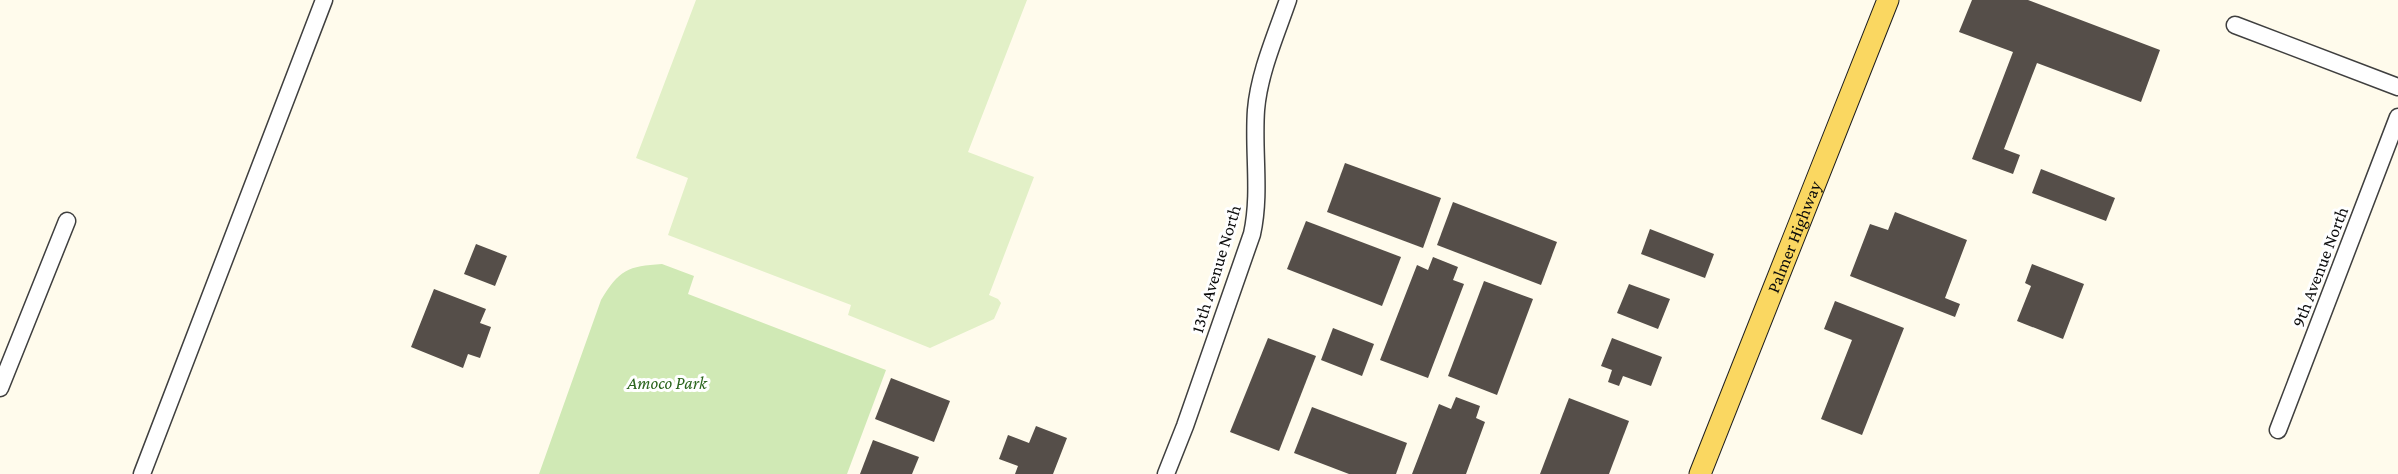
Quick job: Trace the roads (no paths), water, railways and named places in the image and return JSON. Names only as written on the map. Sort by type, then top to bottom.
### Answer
[{"type":"main road","name":"Palmer Highway","points":[[1700,474],[1888,0]]},
{"type":"street","points":[[142,474],[324,0]]},
{"type":"street","name":"13th Avenue North","points":[[1166,474],[1252,234],[1257,210],[1256,109],[1288,0]]},
{"type":"street","points":[[2235,25],[2398,87]]},
{"type":"street","name":"9th Avenue North","points":[[2278,430],[2398,117]]},
{"type":"street","points":[[0,388],[66,221]]},
{"type":"park label","name":"Amoco Park","points":[[667,383]]}]
